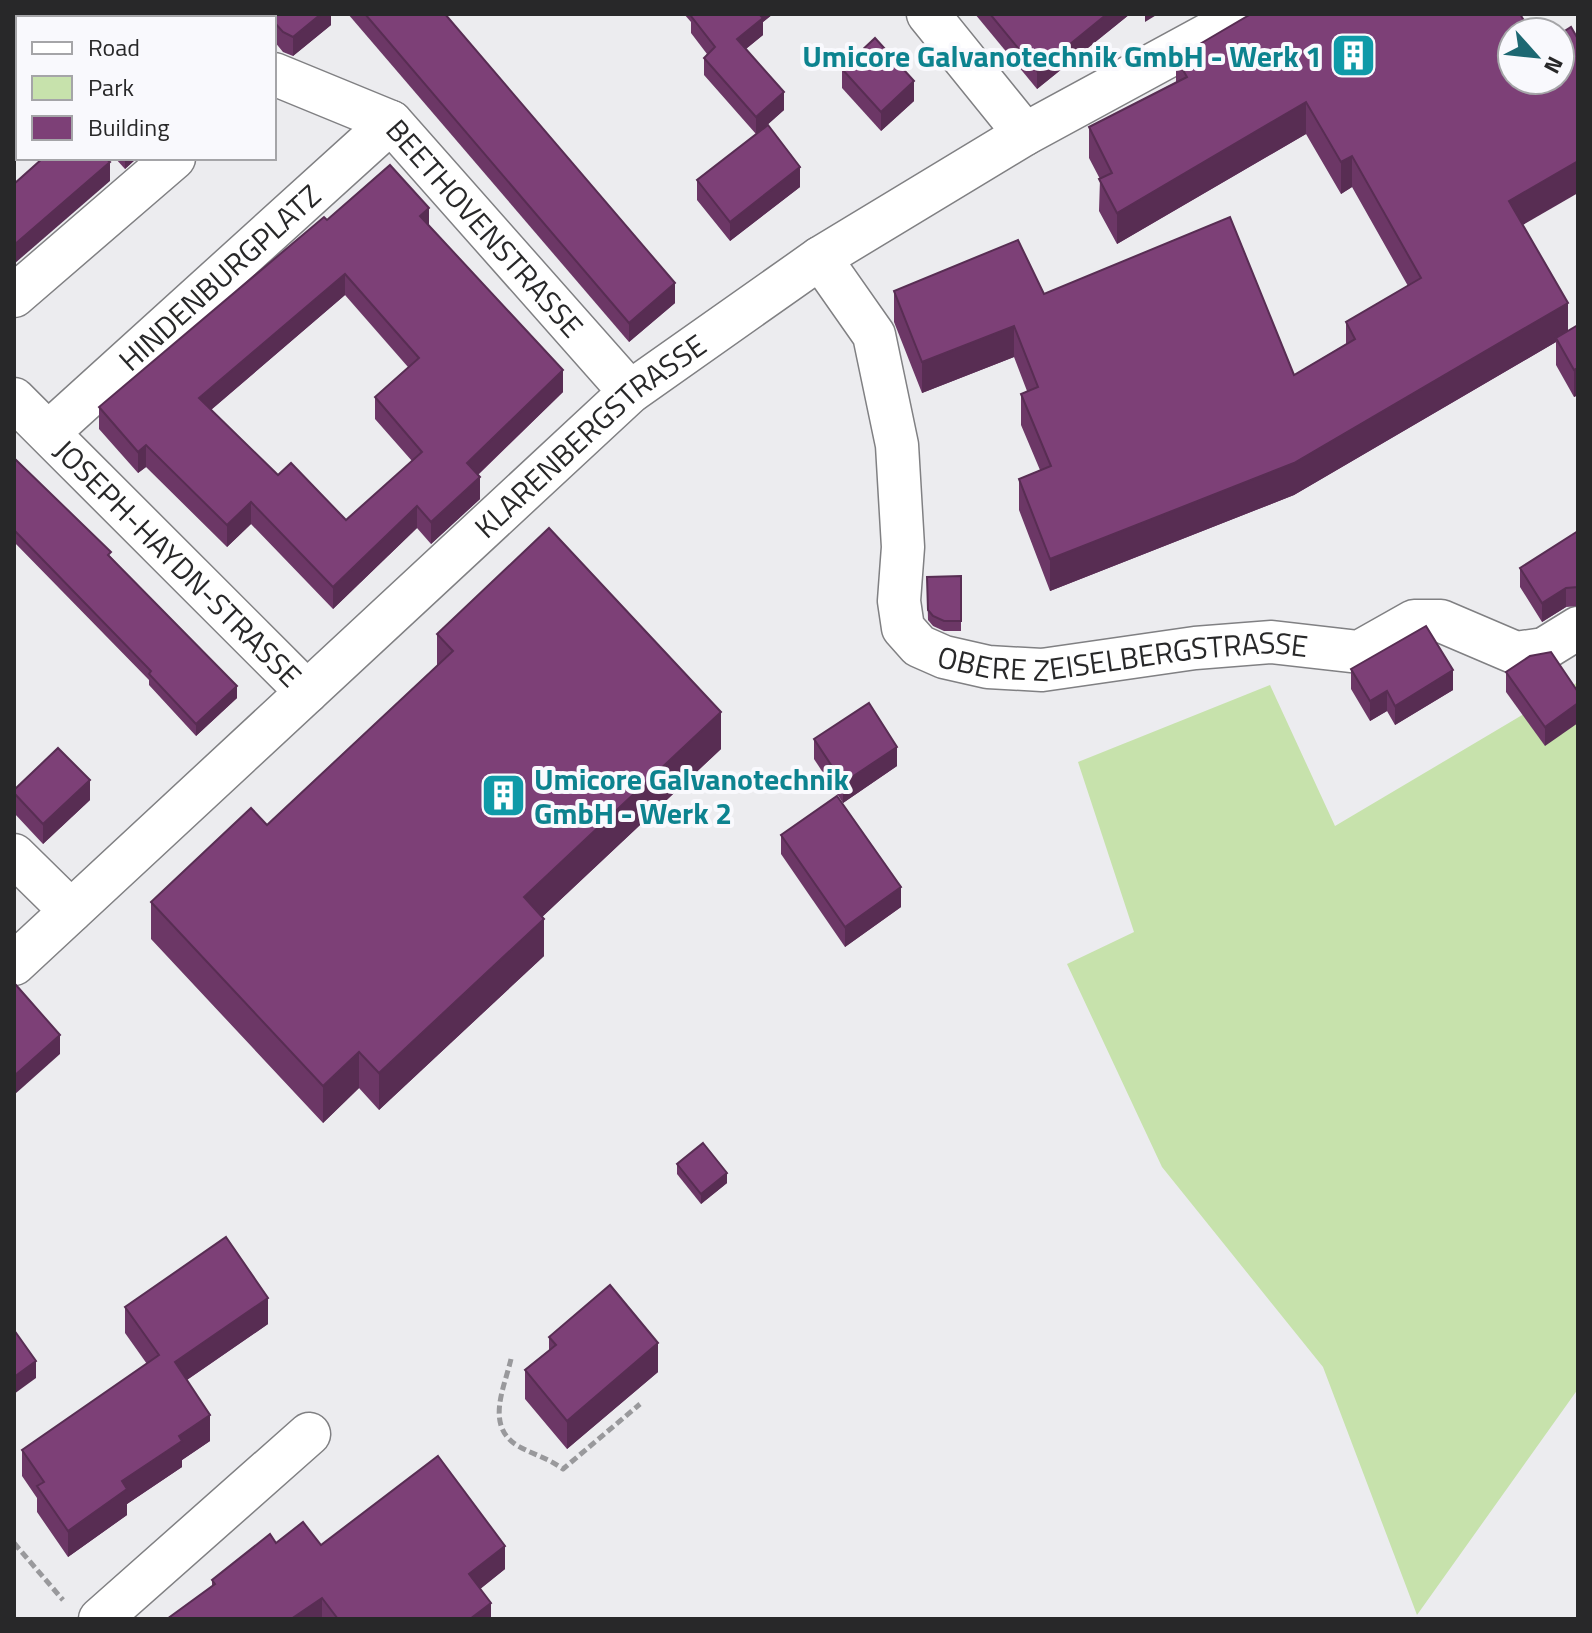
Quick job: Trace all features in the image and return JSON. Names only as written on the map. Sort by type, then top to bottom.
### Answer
[{"type":"street","points":[[928,14],[1025,134]]},
{"type":"street","name":"KLARENBERGSTRASSE","points":[[14,964],[630,392],[820,258],[1025,134],[1246,14]]},
{"type":"street","name":"BEETHOVENSTRASSE","points":[[276,75],[391,122],[630,392]]},
{"type":"street","name":"HINDENBURGPLATZ","points":[[49,432],[391,122]]},
{"type":"street","points":[[14,296],[172,160]]},
{"type":"street","name":"OBERE ZEISELBERGSTRASSE","points":[[820,258],[874,335],[897,445],[903,547],[899,601],[903,628],[919,646],[944,657],[988,667],[1042,670],[1195,648],[1272,642],[1359,652],[1414,621],[1441,621],[1516,653],[1544,649],[1578,628]]},
{"type":"street","name":"JOSEPH-HAYDN-STRASSE","points":[[14,399],[307,692]]},
{"type":"street","points":[[14,855],[71,911]]},
{"type":"street","points":[[84,1614],[309,1434]]},
{"type":"path","points":[[511,1359],[497,1418],[503,1433],[517,1445],[545,1455],[563,1469],[640,1404]]},
{"type":"path","points":[[14,1543],[84,1614]]},
{"type":"green space","points":[[1578,682],[1578,1389],[1417,1615],[1323,1367],[1162,1167],[1067,964],[1134,932],[1078,762],[1270,685],[1335,826]]},
{"type":"building","points":[[267,14],[321,14],[293,37],[276,24],[276,16]]},
{"type":"building","points":[[365,14],[445,14],[675,283],[629,323]]},
{"type":"building","points":[[759,14],[763,18],[737,39],[784,92],[756,117],[704,58],[715,47],[691,16]]},
{"type":"building","points":[[990,14],[1107,14],[1037,71]]},
{"type":"building","points":[[1251,14],[1520,14],[1496,16],[1496,96],[1576,96],[1576,36],[1578,161],[1509,201],[1568,303],[1294,463],[1050,559],[1019,479],[1051,466],[1021,394],[1038,387],[1014,326],[922,362],[894,291],[1018,240],[1044,294],[1230,217],[1294,375],[1355,339],[1346,322],[1421,278],[1352,156],[1341,162],[1306,102],[1117,213],[1099,179],[1112,173],[1089,127],[1187,77],[1176,58]]},
{"type":"building","points":[[875,38],[914,81],[881,112],[842,69]]},
{"type":"building","points":[[768,125],[800,167],[730,222],[697,180]]},
{"type":"building","points":[[41,160],[110,162],[14,245],[14,184]]},
{"type":"building","points":[[390,165],[429,208],[420,216],[563,370],[467,463],[480,477],[431,522],[417,506],[333,587],[251,502],[227,525],[146,445],[138,452],[99,407],[324,217],[327,220]],"holes":[[[345,274],[419,358],[375,397],[422,452],[346,520],[291,463],[278,475],[199,398]]]},
{"type":"building","points":[[1578,325],[1578,368],[1574,370],[1556,338]]},
{"type":"building","points":[[14,458],[111,552],[108,555],[237,686],[196,724],[149,674],[151,671],[14,530]]},
{"type":"building","name":"Umicore Galvanotechnik GmbH - Werk 2","points":[[549,528],[721,712],[524,897],[544,919],[379,1073],[359,1052],[323,1086],[151,902],[251,808],[267,825],[453,651],[437,634]]},
{"type":"building","points":[[1578,531],[1578,587],[1566,588],[1542,603],[1520,568]]},
{"type":"building","points":[[961,576],[961,621],[944,621],[933,616],[928,610],[927,577]]},
{"type":"building","points":[[1426,626],[1453,670],[1395,706],[1387,691],[1370,701],[1351,669]]},
{"type":"building","points":[[1551,652],[1578,692],[1578,703],[1545,727],[1506,672],[1530,656]]},
{"type":"building","points":[[869,703],[897,747],[843,783],[814,739]]},
{"type":"building","points":[[58,748],[90,780],[43,824],[14,790]]},
{"type":"building","points":[[837,796],[901,887],[845,927],[781,835]]},
{"type":"building","points":[[14,986],[60,1035],[14,1076]]},
{"type":"building","points":[[703,1143],[727,1173],[701,1194],[677,1164]]},
{"type":"building","points":[[226,1237],[268,1298],[175,1362],[210,1415],[179,1436],[182,1441],[122,1481],[127,1489],[68,1531],[37,1486],[44,1482],[22,1450],[159,1355],[125,1307]]},
{"type":"building","points":[[610,1285],[658,1343],[567,1421],[525,1370],[556,1345],[549,1337]]},
{"type":"building","points":[[14,1330],[36,1361],[14,1377]]},
{"type":"building","points":[[438,1456],[505,1546],[469,1574],[491,1603],[470,1619],[338,1619],[322,1598],[291,1619],[167,1619],[215,1584],[212,1580],[270,1534],[276,1543],[303,1522],[321,1545]]},
{"type":"place","name":"Umicore Galvanotechnik GmbH - Werk 1","points":[[1353,56]]},
{"type":"place","name":"Umicore Galvanotechnik GmbH - Werk 2","points":[[503,796]]}]
